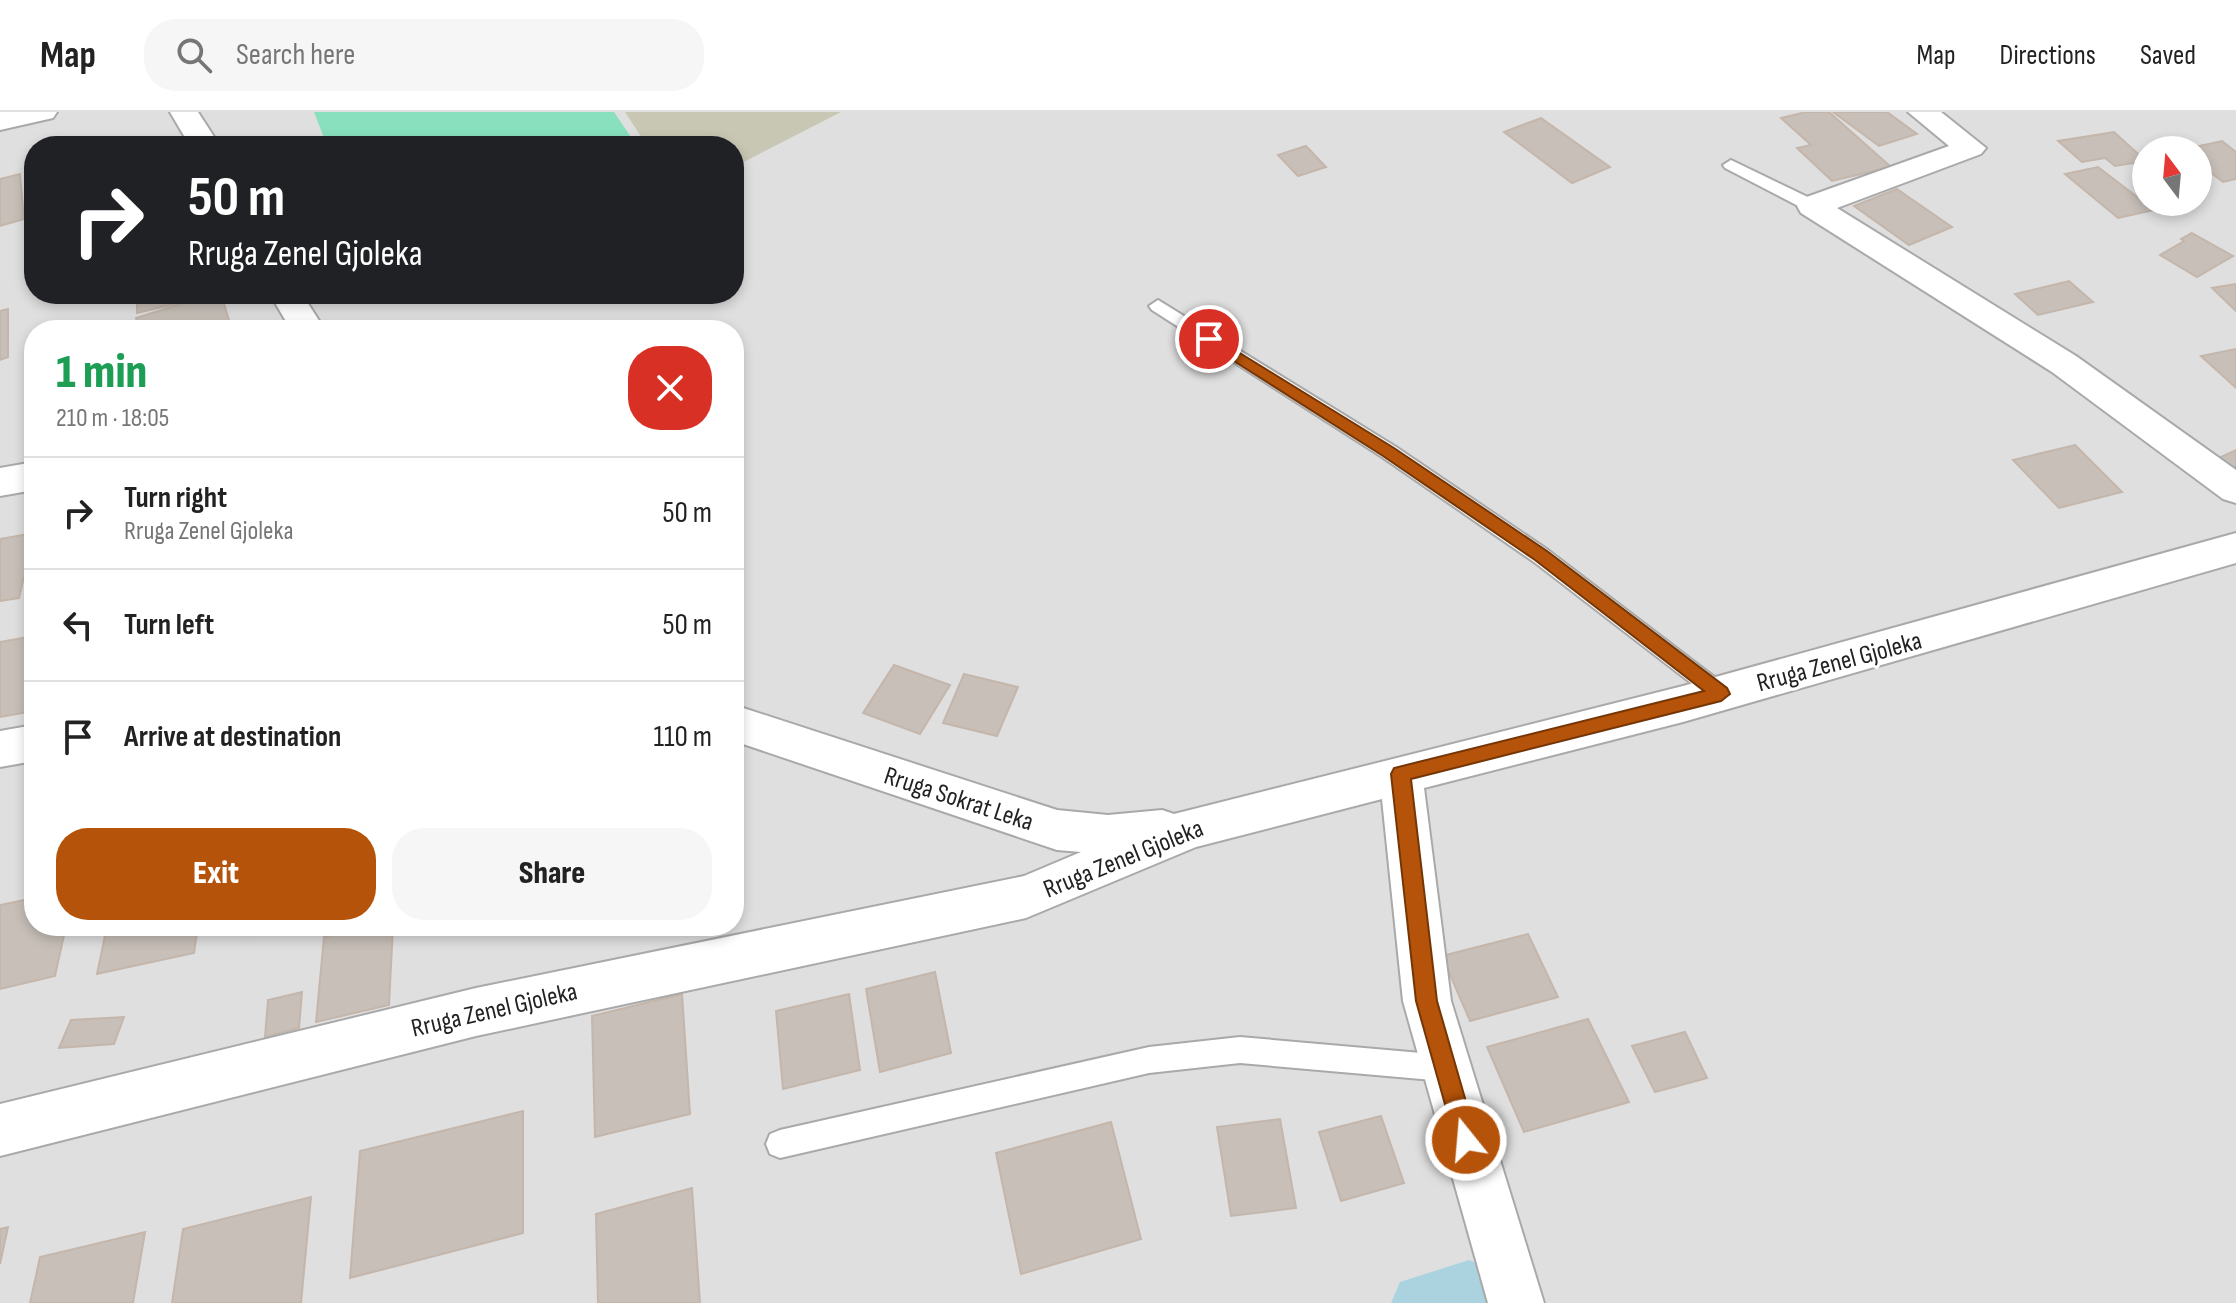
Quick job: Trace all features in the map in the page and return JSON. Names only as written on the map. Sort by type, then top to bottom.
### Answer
[{"type":"street","points":[[184,112],[199,136]]},
{"type":"street","points":[[1812,206],[1971,148],[1922,112]]},
{"type":"street","points":[[0,121],[33,113]]},
{"type":"street","points":[[1812,206],[2064,364],[2236,489]]},
{"type":"street","points":[[0,482],[24,478]]},
{"type":"street","name":"Rruga Zenel Gjoleka","points":[[0,1130],[476,1012],[1026,897],[1191,828],[1721,694],[2236,548]]},
{"type":"street","name":"Rruga Sokrat Leka","points":[[744,726],[1057,830],[1108,835],[1191,828]]},
{"type":"street","points":[[0,749],[24,745]]},
{"type":"street","points":[[1401,774],[1427,1001],[1444,1068],[1516,1303]]},
{"type":"lane","points":[[1731,165],[1812,206]]},
{"type":"lane","points":[[1158,306],[1389,452],[1541,556],[1721,694]]},
{"type":"lane","points":[[780,1144],[1149,1060],[1240,1050],[1444,1068]]},
{"type":"shaded area","points":[[0,112],[2236,112],[2236,1303],[0,1303]]},
{"type":"shaded area","points":[[625,112],[841,112],[744,162],[744,136],[641,136]]},
{"type":"green space","points":[[314,112],[614,112],[630,136],[323,136]]},
{"type":"building","points":[[1806,112],[1829,112],[1891,167],[1832,181],[1797,148],[1811,145],[1781,118]]},
{"type":"building","points":[[1833,112],[1887,112],[1917,134],[1879,146]]},
{"type":"building","points":[[1541,118],[1610,167],[1572,183],[1504,132]]},
{"type":"building","points":[[2114,132],[2132,148],[2132,163],[2115,166],[2105,158],[2082,162],[2058,141]]},
{"type":"building","points":[[2222,141],[2236,152],[2236,179],[2223,182],[2212,174],[2212,143]]},
{"type":"building","points":[[1306,146],[1326,167],[1298,176],[1278,155]]},
{"type":"building","points":[[2098,167],[2132,193],[2132,215],[2118,218],[2065,174]]},
{"type":"building","points":[[20,174],[24,219],[0,226],[0,179]]},
{"type":"building","points":[[1897,189],[1952,227],[1909,245],[1854,206]]},
{"type":"building","points":[[2192,233],[2233,256],[2197,277],[2160,255]]},
{"type":"building","points":[[2069,281],[2093,302],[2038,315],[2015,294]]},
{"type":"building","points":[[2236,284],[2236,311],[2212,288]]},
{"type":"building","points":[[137,304],[175,304],[137,313]]},
{"type":"building","points":[[181,304],[224,304],[229,320],[136,320]]},
{"type":"building","points":[[8,309],[8,357],[0,360],[0,311]]},
{"type":"building","points":[[2236,349],[2236,388],[2201,356]]},
{"type":"building","points":[[2075,445],[2122,492],[2059,508],[2013,460]]},
{"type":"building","points":[[2236,450],[2236,479],[2212,461]]},
{"type":"building","points":[[24,535],[24,576],[19,598],[0,601],[0,539]]},
{"type":"building","points":[[24,638],[24,713],[0,717],[0,642]]},
{"type":"building","points":[[894,665],[950,685],[920,734],[863,713]]},
{"type":"building","points":[[964,674],[1018,687],[997,736],[943,723]]},
{"type":"building","points":[[24,900],[24,936],[64,936],[55,976],[0,989],[0,905]]},
{"type":"building","points":[[1528,934],[1558,997],[1470,1021],[1442,956]]},
{"type":"building","points":[[105,936],[197,936],[194,953],[97,974]]},
{"type":"building","points":[[392,936],[389,1005],[316,1022],[324,937]]},
{"type":"building","points":[[935,972],[951,1053],[880,1072],[866,989]]},
{"type":"building","points":[[302,992],[299,1028],[265,1037],[268,1000]]},
{"type":"building","points":[[682,994],[690,1114],[595,1137],[592,1016]]},
{"type":"building","points":[[849,994],[860,1070],[783,1089],[776,1011]]},
{"type":"building","points":[[124,1017],[114,1044],[59,1048],[71,1020]]},
{"type":"building","points":[[1588,1019],[1629,1102],[1524,1132],[1487,1047]]},
{"type":"building","points":[[1685,1032],[1707,1078],[1655,1092],[1632,1046]]},
{"type":"building","points":[[523,1111],[523,1233],[350,1278],[360,1151]]},
{"type":"building","points":[[1381,1116],[1404,1183],[1341,1201],[1319,1132]]},
{"type":"building","points":[[1280,1119],[1296,1208],[1231,1216],[1217,1127]]},
{"type":"building","points":[[1111,1122],[1141,1239],[1021,1274],[996,1153]]},
{"type":"building","points":[[692,1188],[700,1303],[598,1303],[596,1214]]},
{"type":"building","points":[[311,1197],[301,1303],[172,1303],[183,1229]]},
{"type":"building","points":[[8,1227],[0,1264],[0,1229]]},
{"type":"building","points":[[145,1232],[133,1303],[30,1303],[40,1257]]},
{"type":"waterway","points":[[1421,1303],[1469,1290]]},
{"type":"route","points":[[1209,339],[1389,452],[1541,556],[1721,694],[1401,774],[1427,1001],[1466,1140]]}]
